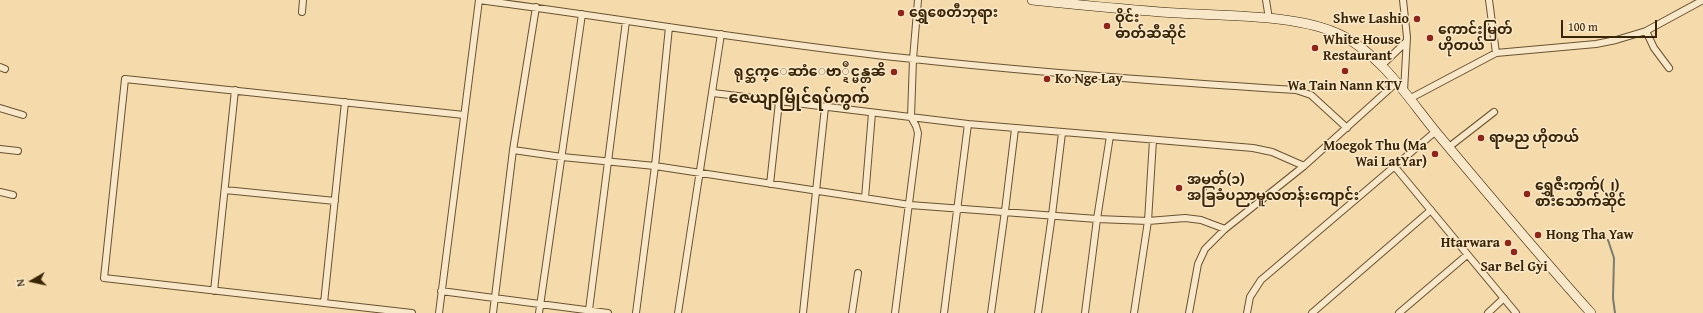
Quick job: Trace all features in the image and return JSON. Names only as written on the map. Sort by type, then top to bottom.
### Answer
[{"type":"main road","points":[[1032,0],[1099,3],[1269,19],[1311,25],[1342,36],[1363,48],[1382,65],[1449,147],[1591,313]]},
{"type":"street","points":[[302,12],[304,0]]},
{"type":"street","points":[[439,313],[479,0],[913,59],[1165,82],[1296,90],[1310,95],[1347,128]]},
{"type":"street","points":[[895,313],[918,133],[911,118],[913,59],[918,0]]},
{"type":"street","points":[[1266,0],[1269,19]]},
{"type":"street","points":[[1403,0],[1406,42],[1404,91]]},
{"type":"street","points":[[1489,0],[1496,53]]},
{"type":"street","points":[[1409,99],[1496,53],[1596,44],[1630,37],[1703,0]]},
{"type":"street","points":[[493,313],[513,150],[536,8]]},
{"type":"street","points":[[539,313],[582,14]]},
{"type":"street","points":[[589,310],[626,21]]},
{"type":"street","points":[[636,313],[655,166],[669,27]]},
{"type":"street","points":[[1646,30],[1654,48],[1669,68]]},
{"type":"street","points":[[678,313],[701,174],[721,34]]},
{"type":"street","points":[[1382,65],[1406,42]]},
{"type":"street","points":[[412,313],[104,278],[125,79],[464,115]]},
{"type":"street","points":[[1189,313],[1198,264],[1205,249],[1225,229],[1304,166],[1397,82]]},
{"type":"street","points":[[214,291],[236,90]]},
{"type":"street","points":[[712,94],[1015,129],[1253,148],[1272,152],[1304,166]]},
{"type":"street","points":[[324,303],[345,102]]},
{"type":"street","points":[[770,184],[780,102]]},
{"type":"street","points":[[803,313],[825,107]]},
{"type":"street","points":[[0,108],[23,115]]},
{"type":"street","points":[[1449,147],[1494,112]]},
{"type":"street","points":[[865,198],[872,113]]},
{"type":"street","points":[[944,313],[968,124]]},
{"type":"street","points":[[991,313],[1015,129]]},
{"type":"street","points":[[1247,313],[1250,297],[1261,280],[1436,131]]},
{"type":"street","points":[[1038,313],[1062,133]]},
{"type":"street","points":[[1085,313],[1097,219],[1110,136]]},
{"type":"street","points":[[1134,313],[1148,221],[1153,140]]},
{"type":"street","points":[[0,149],[18,151]]},
{"type":"street","points":[[513,150],[562,157],[655,166],[910,205],[1097,219],[1148,221],[1185,218],[1201,220],[1225,229]]},
{"type":"street","points":[[1395,167],[1516,313]]},
{"type":"street","points":[[225,190],[335,201]]},
{"type":"street","points":[[0,192],[13,195]]},
{"type":"street","points":[[1312,313],[1431,210]]},
{"type":"street","points":[[1399,313],[1467,254]]},
{"type":"street","points":[[852,313],[858,273]]},
{"type":"street","points":[[441,290],[540,305],[608,313]]},
{"type":"street","points":[[1488,313],[1504,298]]},
{"type":"waterway","points":[[1608,240],[1614,258],[1613,298],[1615,313]]},
{"type":"place","name":"ရွှေစေတီဘုရား","points":[[901,13]]},
{"type":"place","name":"Shwe Lashio","points":[[1417,19]]},
{"type":"place","name":"ဝိုင်း ဓာတ်ဆီဆိုင်","points":[[1107,26]]},
{"type":"place","name":"ကောင်းမြတ် ဟိုတယ်","points":[[1430,38]]},
{"type":"place","name":"White House Restaurant","points":[[1315,48]]},
{"type":"place","name":"Wa Tain Nann KTV","points":[[1345,71]]},
{"type":"place","name":"ရုင္ဆက္ေဆာံေဗာ္ဍဳင္မန္တၼိ","points":[[894,72]]},
{"type":"place","name":"Ko Nge Lay","points":[[1047,79]]},
{"type":"place","name":"ရာမည ဟိုတယ်","points":[[1481,138]]},
{"type":"place","name":"Moegok Thu (Ma Wai LatYar)","points":[[1435,154]]},
{"type":"place","name":"အမှတ်(၁) အခြခံပညာမူလတန်းကျောင်း","points":[[1179,188]]},
{"type":"place","name":"ရွှေဇီးကွက်(၂) စားသောက်ဆိုင်","points":[[1527,194]]},
{"type":"place","name":"Hong Tha Yaw","points":[[1538,235]]},
{"type":"place","name":"Htarwara","points":[[1508,243]]},
{"type":"place","name":"Sar Bel Gyi","points":[[1514,252]]},
{"type":"district","name":"ဇေယျာမြိုင်ရပ်ကွက်","points":[[799,99]]}]
